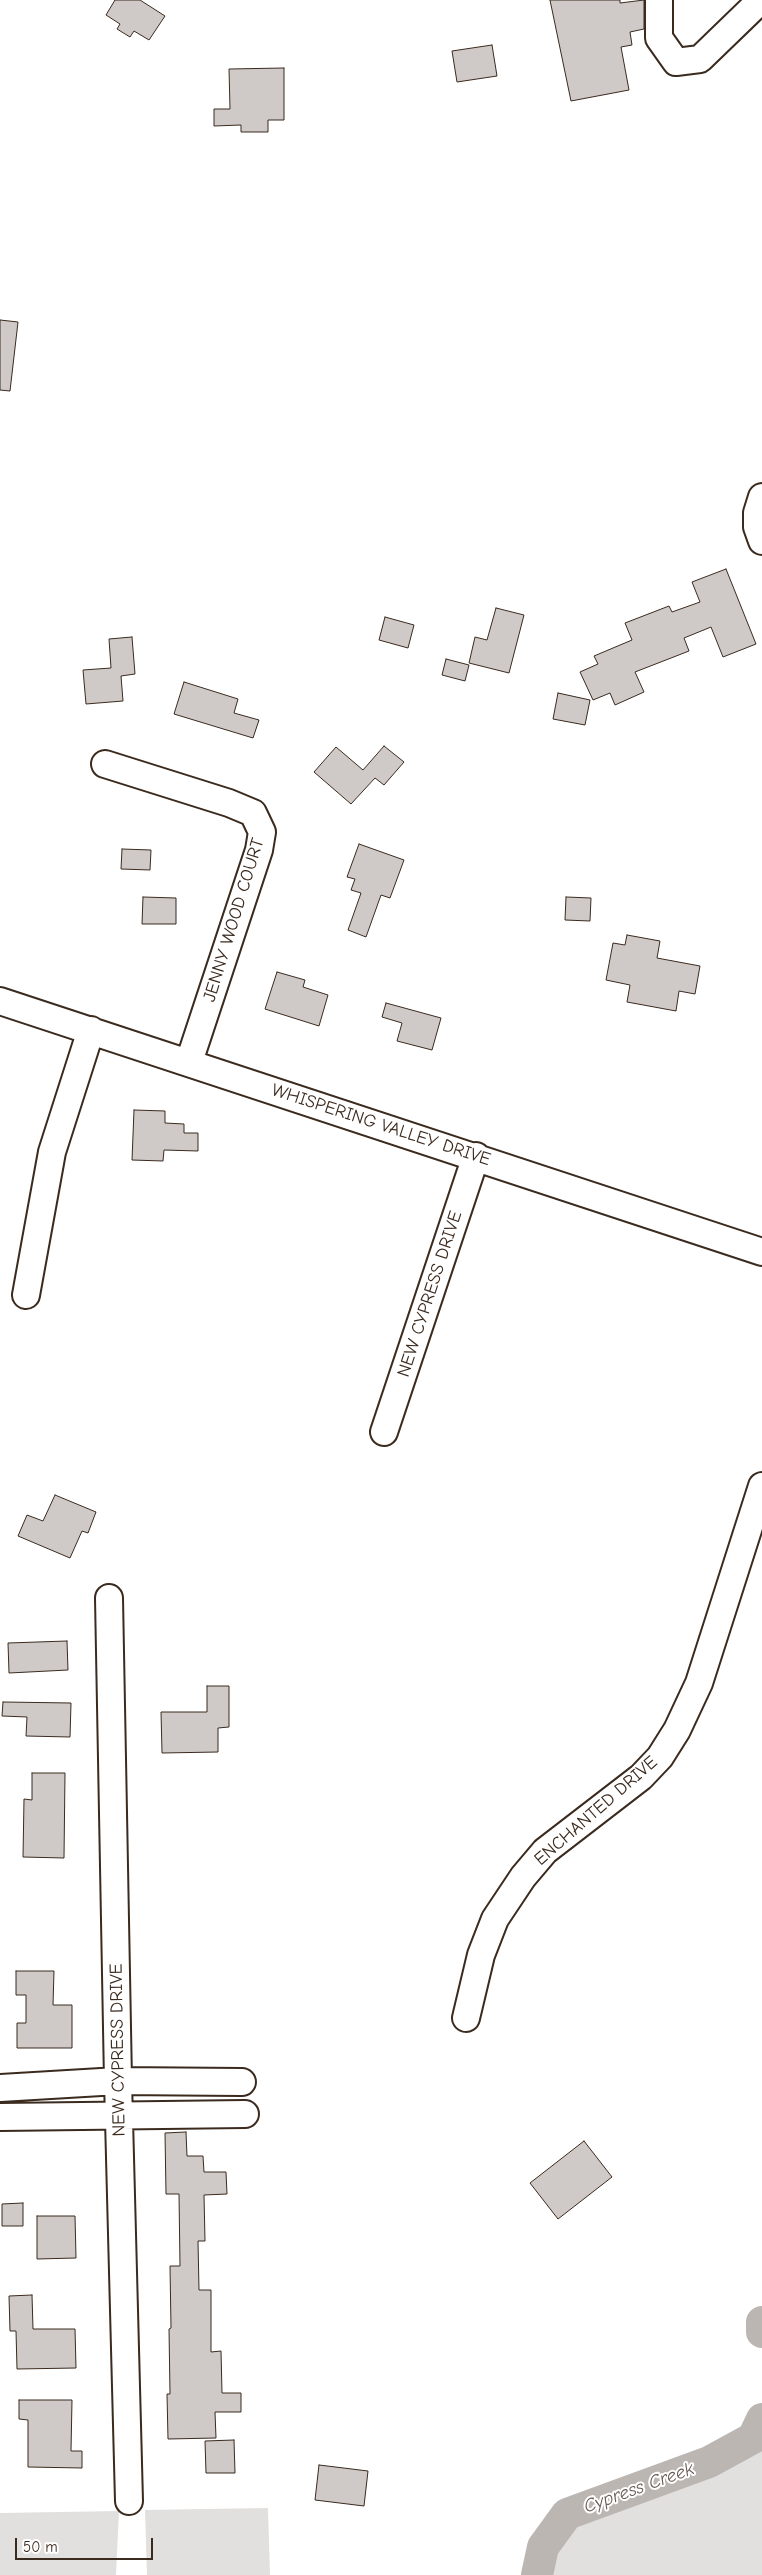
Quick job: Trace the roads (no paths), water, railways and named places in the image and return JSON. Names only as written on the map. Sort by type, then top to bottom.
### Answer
[{"type":"street","points":[[659,0],[659,38],[676,62],[700,59],[761,0]]},
{"type":"street","points":[[762,497],[756,513],[757,527],[762,541]]},
{"type":"street","name":"JENNY WOOD COURT","points":[[105,764],[229,803],[253,813],[262,832],[239,911],[190,1062]]},
{"type":"street","name":"WHISPERING VALLEY DRIVE","points":[[0,1001],[476,1156],[762,1252]]},
{"type":"street","points":[[26,1296],[52,1152],[91,1030]]},
{"type":"street","name":"NEW CYPRESS DRIVE","points":[[384,1432],[476,1156]]},
{"type":"street","name":"ENCHANTED DRIVE","points":[[466,2018],[481,1955],[495,1919],[523,1876],[545,1851],[641,1777],[660,1757],[677,1730],[699,1683],[762,1486]]},
{"type":"street","name":"NEW CYPRESS DRIVE","points":[[109,1598],[118,2081],[129,2501]]},
{"type":"street","points":[[0,2088],[118,2081],[242,2082]]},
{"type":"street","points":[[0,2117],[119,2114],[245,2114]]},
{"type":"waterway","name":"Cypress Creek","points":[[762,2322],[762,2332]]},
{"type":"waterway","name":"Cypress Creek","points":[[537,2575],[543,2547],[567,2514],[709,2462],[753,2438],[762,2419]]}]
